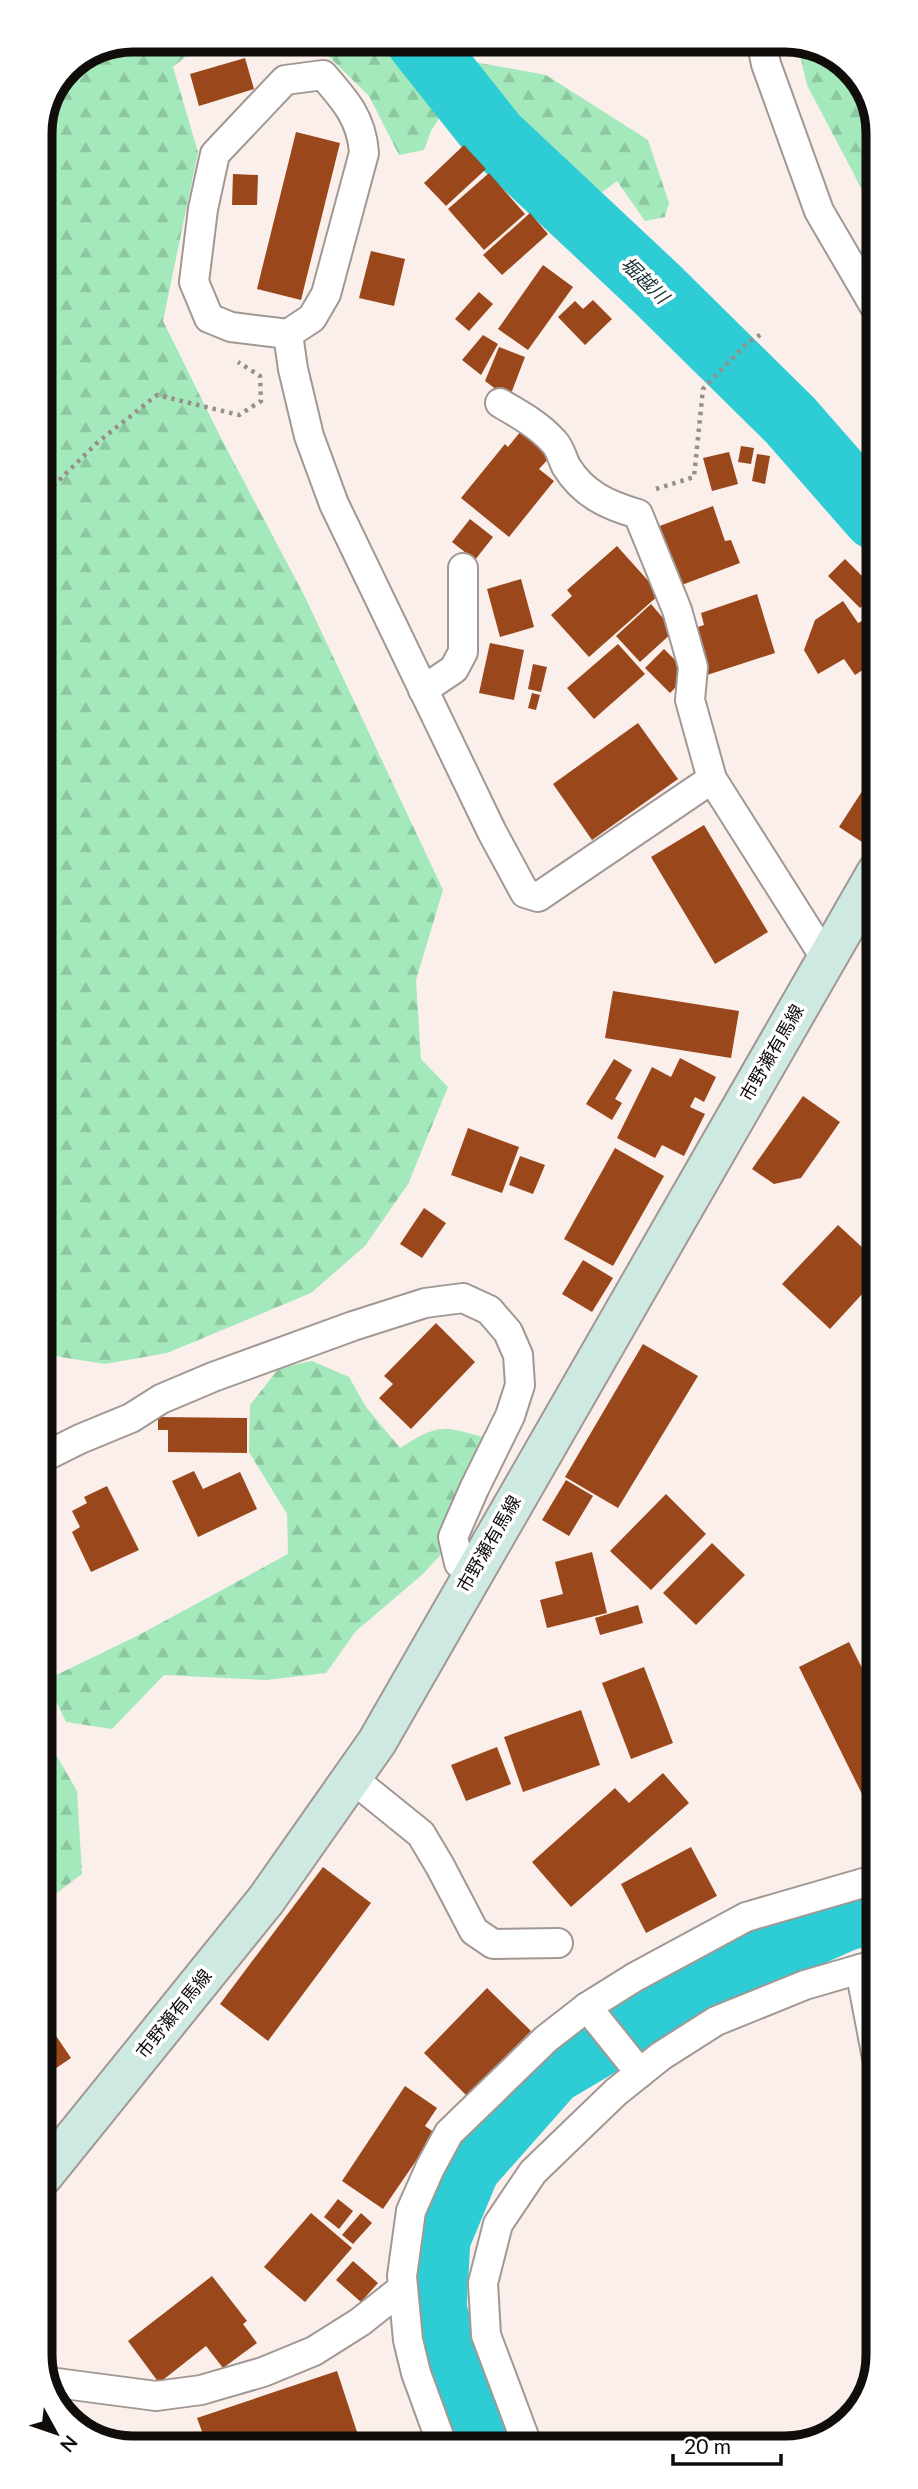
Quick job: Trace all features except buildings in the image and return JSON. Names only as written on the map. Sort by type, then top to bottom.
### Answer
[{"type":"main road","name":"市野瀬有馬線","points":[[52,2165],[266,1899],[377,1742],[866,890]]},
{"type":"street","points":[[764,53],[819,211],[866,292]]},
{"type":"street","points":[[323,75],[347,103],[363,134],[365,153],[326,294],[312,318],[288,334],[231,327],[209,318],[194,282],[203,209],[215,154],[285,80],[323,75]]},
{"type":"street","points":[[288,334],[293,369],[309,436],[334,504],[492,832],[526,893],[538,897],[712,779]]},
{"type":"street","points":[[500,403],[536,425],[556,444],[567,467],[588,494],[613,507],[638,514],[677,610],[694,667],[690,700],[712,779],[826,960]]},
{"type":"street","points":[[424,691],[454,668],[463,652],[463,568]]},
{"type":"street","points":[[52,1453],[80,1438],[131,1418],[161,1399],[213,1377],[425,1303],[463,1298],[489,1310],[508,1332],[518,1355],[520,1385],[510,1416],[453,1537],[459,1563],[476,1568]]},
{"type":"street","points":[[353,1779],[421,1834],[474,1931],[493,1944],[558,1943]]},
{"type":"street","points":[[439,2436],[416,2373],[408,2340],[403,2288],[405,2244],[411,2211],[449,2133],[546,2039],[591,2013],[646,1970],[746,1917],[866,1882]]},
{"type":"street","points":[[524,2436],[486,2335],[483,2283],[498,2224],[533,2172],[616,2092],[636,2067],[661,2056],[716,2021],[805,1985],[866,1967]]},
{"type":"street","points":[[591,2013],[636,2067]]},
{"type":"street","points":[[58,2383],[156,2396],[201,2390],[263,2372],[314,2351],[360,2322],[403,2288]]},
{"type":"path","points":[[613,507],[626,498],[694,477],[703,389],[746,344],[764,333]]},
{"type":"path","points":[[53,486],[98,442],[156,395],[239,415],[261,401],[260,376],[232,358]]},
{"type":"green space","points":[[134,52],[191,52],[173,67],[198,152],[163,321],[305,597],[443,890],[416,980],[421,1059],[448,1087],[408,1184],[365,1246],[311,1293],[167,1353],[105,1364],[52,1356],[53,128],[55,113],[69,84],[93,63],[118,54]]},
{"type":"green space","points":[[325,52],[459,52],[464,60],[546,75],[648,140],[669,203],[665,217],[645,221],[617,181],[585,205],[448,104],[431,131],[424,150],[399,155],[369,96]]},
{"type":"green space","points":[[800,54],[825,63],[852,89],[865,123],[866,197],[807,85]]},
{"type":"green space","points":[[312,1361],[349,1377],[366,1407],[400,1448],[440,1429],[457,1430],[482,1437],[499,1465],[479,1513],[423,1574],[356,1631],[326,1673],[266,1680],[164,1675],[112,1729],[66,1722],[52,1693],[52,1677],[137,1636],[288,1554],[287,1514],[249,1452],[250,1405],[279,1368]]},
{"type":"green space","points":[[52,1749],[77,1791],[82,1874],[52,1896]]},
{"type":"waterway","name":"堀越川","points":[[428,52],[495,137],[655,287],[790,420],[866,507]]},
{"type":"waterway","points":[[475,2436],[434,2310],[438,2239],[468,2167],[552,2072],[709,1979],[844,1919],[866,1913]]}]
